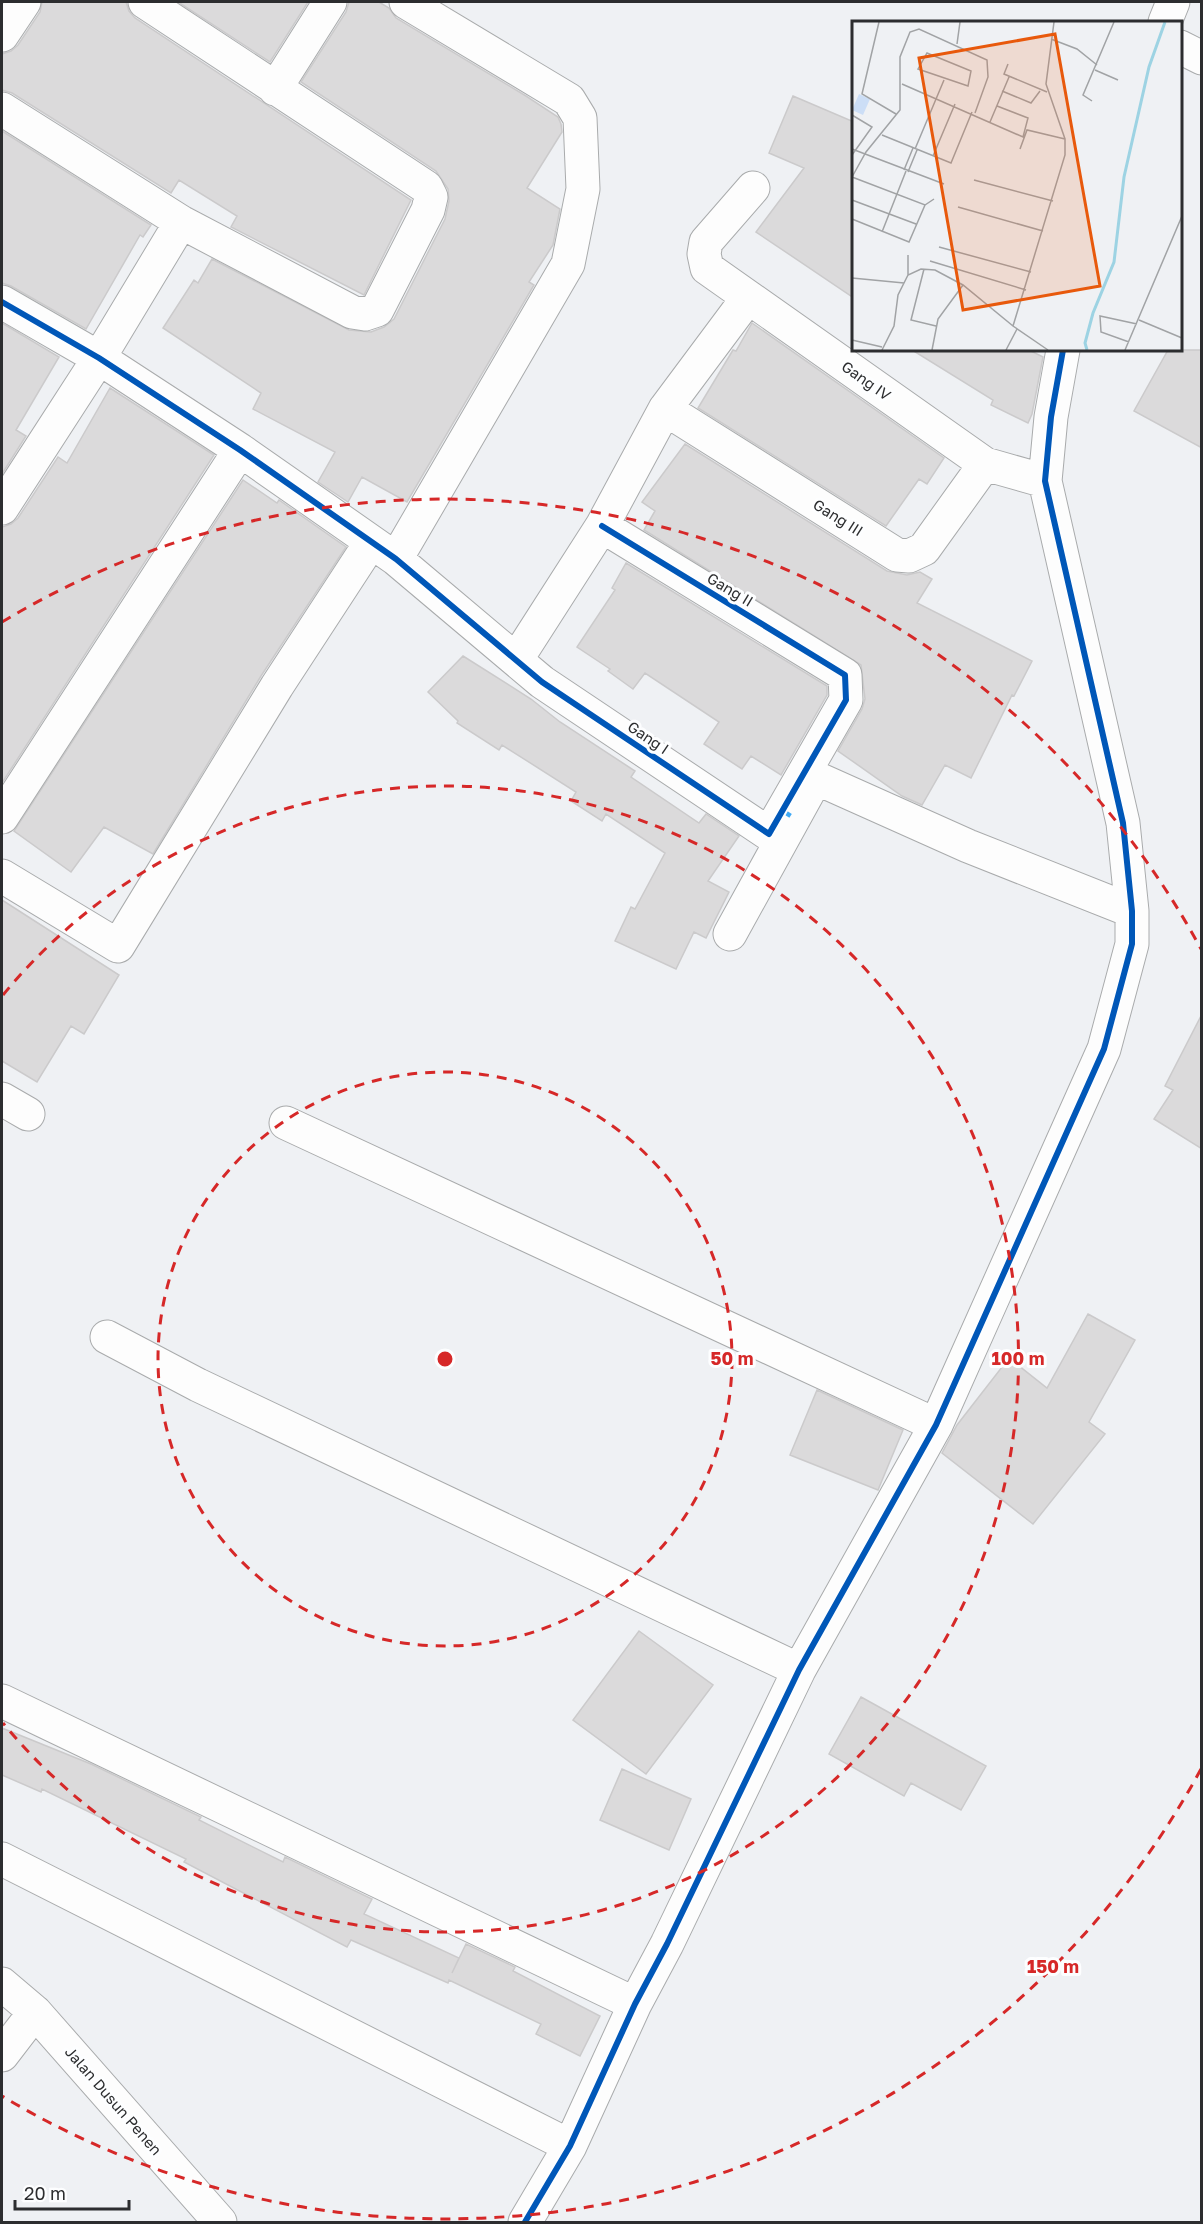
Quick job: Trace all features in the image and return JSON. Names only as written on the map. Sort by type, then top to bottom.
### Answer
[{"type":"street","points":[[2,35],[24,2]]},
{"type":"street","points":[[2,109],[181,222],[352,312],[365,314],[377,310],[419,232],[431,197],[426,187],[145,2]]},
{"type":"street","points":[[275,89],[330,2]]},
{"type":"street","points":[[2,876],[118,946],[277,686],[384,550],[568,264],[583,189],[580,118],[569,100],[406,2]]},
{"type":"street","points":[[1165,21],[1173,2]]},
{"type":"street","points":[[1182,48],[1202,58]]},
{"type":"street","name":"Gang IV","points":[[753,188],[706,242],[704,254],[707,268],[747,299],[984,464],[1045,481]]},
{"type":"street","points":[[2,508],[99,358],[181,222]]},
{"type":"street","points":[[516,660],[602,526],[665,409],[747,299]]},
{"type":"street","name":"Gang I","points":[[2,302],[99,358],[240,450],[384,550],[542,682],[782,821]]},
{"type":"street","points":[[525,2223],[570,2146],[635,2004],[667,1944],[799,1670],[936,1425],[1104,1049],[1132,944],[1132,911],[1123,823],[1045,481],[1051,417],[1063,351]]},
{"type":"street","name":"Gang III","points":[[665,409],[897,555],[909,556],[924,549],[984,464]]},
{"type":"street","points":[[2,817],[240,450]]},
{"type":"street","name":"Gang II","points":[[602,526],[844,675],[846,700],[782,821]]},
{"type":"street","points":[[730,934],[782,821],[816,778],[968,846],[1132,911]]},
{"type":"street","points":[[286,1124],[936,1425]]},
{"type":"street","points":[[107,1337],[198,1386],[799,1670]]},
{"type":"street","points":[[2,1701],[635,2004]]},
{"type":"street","points":[[2,1859],[570,2146]]},
{"type":"street","name":"Jalan Dusun Penen","points":[[2,1984],[35,2012],[220,2223]]},
{"type":"street","points":[[2,2055],[35,2012]]},
{"type":"building","points":[[42,2],[126,2],[135,18],[411,200],[364,295],[231,227],[237,216],[179,180],[171,193],[12,93],[2,90],[2,54],[18,45],[40,12]]},
{"type":"building","points":[[178,2],[308,2],[270,62]]},
{"type":"building","points":[[349,2],[379,2],[389,8],[396,18],[558,117],[562,132],[527,188],[560,209],[553,245],[529,282],[534,285],[407,502],[362,477],[348,502],[318,482],[335,452],[253,409],[261,393],[163,328],[194,280],[198,283],[212,259],[349,330],[371,332],[384,327],[394,319],[445,219],[449,201],[448,189],[436,171],[301,82],[346,12]]},
{"type":"building","points":[[793,96],[852,121],[852,297],[756,232],[804,168],[769,153]]},
{"type":"building","points":[[2,131],[151,225],[143,237],[140,235],[86,329],[2,283]]},
{"type":"building","points":[[2,323],[59,357],[16,430],[26,436],[2,474]]},
{"type":"building","points":[[752,323],[944,458],[927,484],[919,479],[886,526],[698,408]]},
{"type":"building","points":[[1202,350],[1202,448],[1134,411],[1167,351]]},
{"type":"building","points":[[914,351],[1031,351],[1043,357],[1032,414],[1028,423],[991,405],[993,400]]},
{"type":"building","points":[[110,388],[214,455],[2,783],[2,527],[18,518],[58,457],[67,463]]},
{"type":"building","points":[[685,444],[887,571],[907,575],[920,572],[932,579],[917,603],[1032,661],[1014,696],[1012,695],[971,778],[945,765],[922,805],[902,796],[838,751],[862,709],[865,699],[861,665],[644,530],[655,511],[642,502]]},
{"type":"building","points":[[243,480],[277,503],[279,500],[346,547],[261,676],[153,854],[104,827],[71,872],[14,831]]},
{"type":"building","points":[[626,563],[827,686],[827,695],[781,775],[751,756],[742,769],[704,744],[719,722],[645,673],[633,689],[608,671],[610,669],[577,647],[615,590],[612,588]]},
{"type":"building","points":[[463,656],[531,699],[560,722],[635,771],[631,777],[699,823],[706,814],[739,836],[708,881],[729,892],[706,938],[694,932],[676,969],[615,941],[631,907],[635,909],[665,853],[606,814],[602,821],[571,801],[576,792],[502,745],[499,750],[457,723],[458,721],[428,692]]},
{"type":"building","points":[[2,900],[119,975],[84,1034],[71,1026],[37,1082],[2,1061]]},
{"type":"building","points":[[1202,1014],[1202,1149],[1154,1119],[1173,1090],[1165,1086]]},
{"type":"building","points":[[1088,1314],[1135,1340],[1089,1422],[1105,1434],[1033,1524],[942,1453],[957,1425],[1009,1358],[1047,1388]]},
{"type":"building","points":[[817,1390],[903,1430],[878,1490],[790,1455]]},
{"type":"building","points":[[639,1631],[713,1685],[646,1774],[573,1720]]},
{"type":"building","points":[[861,1697],[986,1766],[961,1810],[911,1783],[904,1796],[829,1754]]},
{"type":"building","points":[[2,1728],[91,1764],[201,1817],[199,1820],[283,1862],[285,1857],[372,1899],[364,1914],[459,1958],[452,1973],[466,1944],[515,1967],[513,1971],[600,2016],[580,2056],[536,2034],[541,2024],[449,1980],[448,1983],[351,1940],[347,1947],[184,1862],[186,1859],[42,1789],[41,1792],[2,1775]]},
{"type":"building","points":[[622,1769],[691,1799],[669,1850],[600,1820]]},
{"type":"marked path","points":[[783,811],[794,818]]},
{"type":"cycle path","points":[[2,302],[99,358],[240,450],[396,559],[542,682],[769,834],[846,700],[845,675],[602,526]]},
{"type":"cycle path","points":[[525,2222],[570,2146],[635,2004],[667,1944],[799,1670],[936,1425],[1104,1049],[1132,944],[1132,911],[1123,823],[1045,481],[1051,417],[1063,351]]}]
